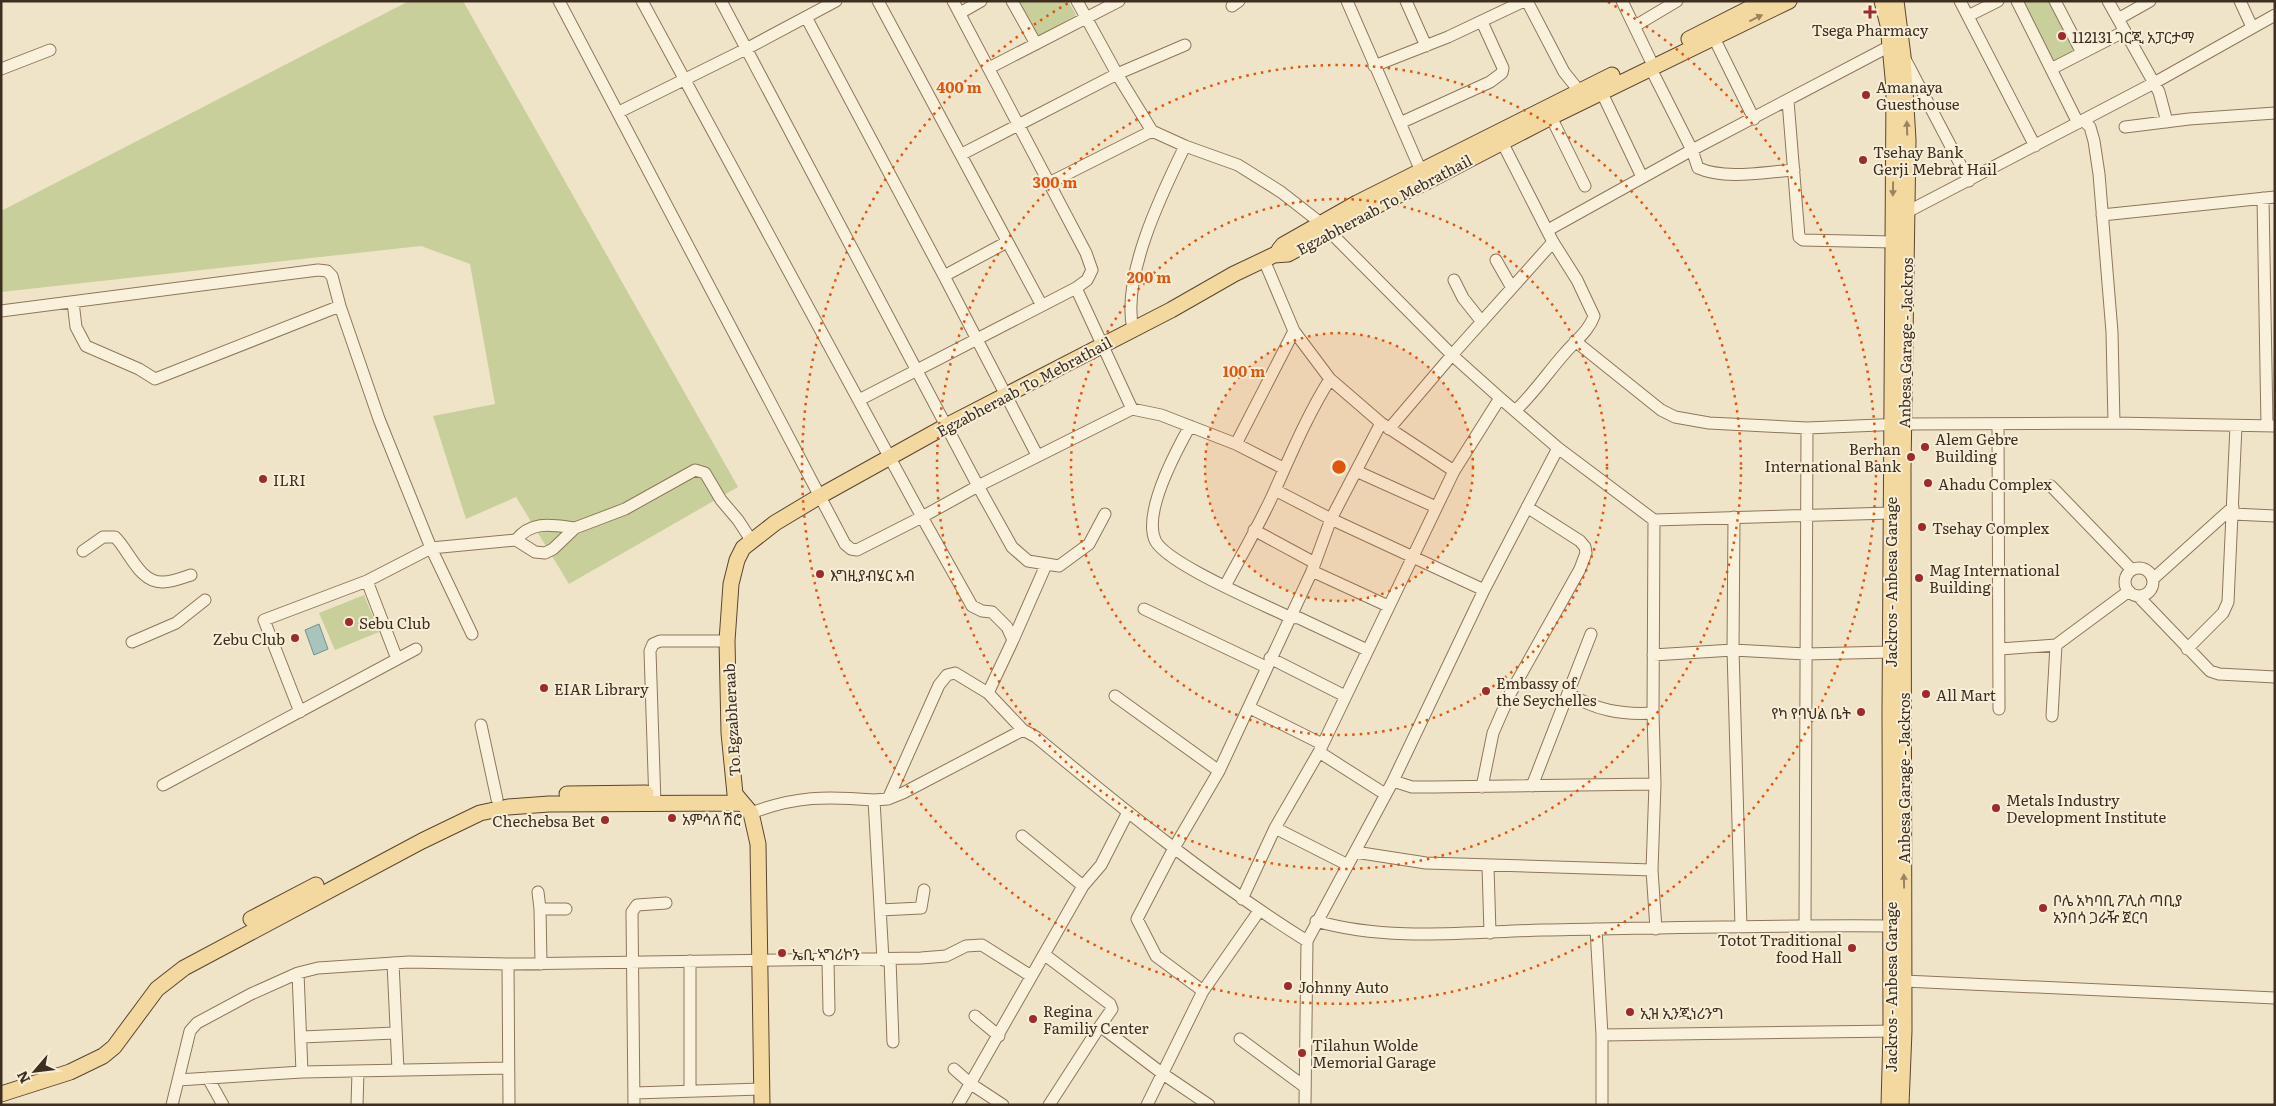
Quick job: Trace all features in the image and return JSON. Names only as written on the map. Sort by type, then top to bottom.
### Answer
[{"type":"main road","points":[[1327,227],[1357,202],[1650,63],[1764,1]]},
{"type":"main road","name":"Egzabheraab To Mebrathail","points":[[850,480],[1006,394],[1269,257],[1283,245],[1327,227],[1502,142],[1551,117],[1582,96],[1601,92],[1650,63],[1714,38],[1789,1]]},
{"type":"main road","name":"Jackros - Anbesa Garage","points":[[1882,1],[1890,46],[1894,88],[1893,242],[1898,425],[1891,513],[1890,652],[1897,794],[1891,926],[1897,1031],[1889,1105]]},
{"type":"main road","name":"Anbesa Garage - Jackros","points":[[1896,1],[1903,56],[1908,140],[1908,212],[1898,425],[1897,794],[1904,981],[1897,1031],[1901,1105]]},
{"type":"main road","name":"To Egzabheraab","points":[[762,1105],[758,844],[742,803],[729,733],[727,641],[734,570],[743,548],[751,540],[820,496],[850,480]]},
{"type":"main road","points":[[1,1094],[70,1072],[102,1056],[114,1047],[157,989],[184,968],[472,806],[497,799],[590,793],[742,803]]},
{"type":"main road","points":[[1,1083],[66,1063],[97,1048],[158,976],[194,949],[361,868],[453,826],[508,806],[655,798]]},
{"type":"street","points":[[559,1],[820,496],[846,544],[851,549],[857,550],[922,518],[978,486],[1132,409],[1161,415],[1190,426],[1236,444],[1284,468]]},
{"type":"street","points":[[642,1],[889,458],[972,606],[982,611],[992,612],[1007,627],[1013,640]]},
{"type":"street","points":[[721,1],[1012,547],[1028,562],[1059,566],[1089,544],[1104,514]]},
{"type":"street","points":[[619,112],[746,49],[836,1]]},
{"type":"street","points":[[878,1],[1041,304]]},
{"type":"street","points":[[859,400],[1041,304],[1076,288],[1091,275],[1090,262],[953,1]]},
{"type":"street","points":[[960,13],[981,1]]},
{"type":"street","points":[[1012,1],[1036,44]]},
{"type":"street","points":[[1077,1],[1117,74],[1152,131],[1178,143],[1238,165],[1281,192],[1327,227],[1452,355],[1558,448],[1654,520],[1891,513]]},
{"type":"street","points":[[989,68],[1119,1]]},
{"type":"street","points":[[1406,1],[1426,46]]},
{"type":"street","points":[[1374,66],[1482,22],[1525,1],[1564,72],[1582,96]]},
{"type":"street","points":[[1622,1],[1692,150],[1698,168],[1708,172],[1727,174],[1794,170]]},
{"type":"street","points":[[1635,26],[1677,1]]},
{"type":"street","points":[[1960,1],[2035,146]]},
{"type":"street","points":[[1968,16],[1998,1]]},
{"type":"street","points":[[2017,1],[2051,69],[2081,122],[2090,127],[2094,141],[2112,332],[2114,424]]},
{"type":"street","points":[[2055,1],[2082,53]]},
{"type":"street","points":[[2108,1],[2154,83],[2161,98],[2167,122]]},
{"type":"street","points":[[2118,19],[2150,1]]},
{"type":"street","points":[[2240,1],[2252,27]]},
{"type":"street","points":[[1349,2],[1374,66],[1421,171]]},
{"type":"street","points":[[1908,212],[2154,83],[2275,15]]},
{"type":"street","points":[[806,17],[1038,455]]},
{"type":"street","points":[[1400,123],[1490,82],[1502,73],[1503,68],[1482,22]]},
{"type":"street","points":[[2051,69],[2125,31]]},
{"type":"street","points":[[1714,38],[1754,119]]},
{"type":"street","points":[[962,154],[1117,74],[1185,44]]},
{"type":"street","points":[[1548,230],[1692,150],[1890,46]]},
{"type":"street","points":[[1,69],[50,50]]},
{"type":"street","points":[[1903,56],[1969,181]]},
{"type":"street","points":[[1601,92],[1642,178]]},
{"type":"street","points":[[1788,100],[1798,233],[1803,240],[1893,242]]},
{"type":"street","points":[[2125,127],[2275,114]]},
{"type":"street","points":[[1551,117],[1585,186]]},
{"type":"street","points":[[1049,184],[1152,131]]},
{"type":"street","points":[[1502,142],[1548,230],[1552,242],[1577,280],[1594,316],[1589,326],[1529,398],[1516,410]]},
{"type":"street","points":[[1133,329],[1130,315],[1131,301],[1149,227],[1178,143]]},
{"type":"street","points":[[1576,341],[1641,395],[1675,418],[1723,424],[1807,428],[1998,424],[2271,426],[2269,197],[2102,214]]},
{"type":"street","points":[[944,276],[1007,242]]},
{"type":"street","points":[[1203,990],[1156,956],[1138,919],[1174,848],[1219,771],[1250,708],[1268,662],[1313,567],[1331,519],[1356,471],[1385,426],[1482,322],[1552,242]]},
{"type":"street","points":[[1269,257],[1294,331],[1330,380],[1385,426],[1454,471]]},
{"type":"street","points":[[1496,260],[1512,288]]},
{"type":"street","points":[[1,311],[318,270],[327,271],[332,276],[340,306],[379,419],[431,548],[472,634]]},
{"type":"street","points":[[1454,280],[1463,298],[1482,322]]},
{"type":"street","points":[[1076,288],[1132,409]]},
{"type":"street","points":[[73,302],[76,327],[86,346],[139,369],[155,379],[340,306]]},
{"type":"street","points":[[1236,444],[1294,331]]},
{"type":"street","points":[[1225,586],[1330,380]]},
{"type":"street","points":[[1242,898],[1274,828],[1321,748],[1412,555],[1454,471],[1500,398]]},
{"type":"street","points":[[1998,424],[1999,709]]},
{"type":"street","points":[[1190,426],[1172,458],[1154,511],[1152,528],[1155,541],[1163,552],[1225,586],[1290,617],[1299,618],[1367,650]]},
{"type":"street","points":[[2187,649],[2223,613],[2228,602],[2236,426]]},
{"type":"street","points":[[1805,925],[1807,428]]},
{"type":"street","points":[[1305,1105],[1307,941],[1316,921],[1393,781],[1484,590],[1558,448]]},
{"type":"street","points":[[516,540],[535,552],[545,553],[553,549],[576,528],[625,509],[695,470],[705,473],[721,500],[738,520],[751,540]]},
{"type":"street","points":[[1356,471],[1436,508]]},
{"type":"street","points":[[2051,486],[2132,570]]},
{"type":"street","points":[[1275,490],[1331,519],[1484,590]]},
{"type":"street","points":[[1482,787],[1494,733],[1510,694],[1580,569],[1586,553],[1586,547],[1580,541],[1526,507]]},
{"type":"street","points":[[2000,649],[2056,645],[2134,593],[2143,595],[2151,590],[2153,579],[2233,511],[2275,516]]},
{"type":"street","points":[[1734,517],[1733,650],[1741,927]]},
{"type":"street","points":[[1654,520],[1652,713],[1655,784],[1652,870],[1656,929]]},
{"type":"street","points":[[300,712],[264,620],[367,581],[431,548],[516,540],[527,530],[538,525],[576,528]]},
{"type":"street","points":[[1254,530],[1313,567],[1388,606]]},
{"type":"street","points":[[83,551],[103,537],[114,537],[122,544],[134,565],[150,578],[163,582],[191,576]]},
{"type":"street","points":[[988,693],[1046,565]]},
{"type":"street","points":[[2153,579],[2142,568],[2132,570],[2126,580],[2134,593],[2210,671],[2219,674],[2275,677]]},
{"type":"street","points":[[367,581],[397,659]]},
{"type":"street","points":[[132,642],[182,620],[205,600]]},
{"type":"street","points":[[1144,609],[1345,696]]},
{"type":"street","points":[[1532,786],[1592,634]]},
{"type":"street","points":[[655,798],[650,651],[653,644],[660,641],[727,641]]},
{"type":"street","points":[[2052,716],[2056,645]]},
{"type":"street","points":[[163,785],[416,649]]},
{"type":"street","points":[[1653,655],[1733,650],[1806,654],[1890,652]]},
{"type":"street","points":[[888,799],[939,685],[947,675],[955,673],[988,693],[1023,730],[1036,737],[1174,848],[1260,911],[1307,941]]},
{"type":"street","points":[[1568,693],[1587,706],[1632,714],[1652,713]]},
{"type":"street","points":[[1115,696],[1219,771]]},
{"type":"street","points":[[1250,708],[1321,748],[1385,794]]},
{"type":"street","points":[[481,725],[497,799]]},
{"type":"street","points":[[742,803],[779,802],[811,798],[888,799],[903,794],[1023,730]]},
{"type":"street","points":[[1393,781],[1412,786],[1482,787],[1655,784]]},
{"type":"street","points":[[874,800],[880,910],[887,960],[893,1042]]},
{"type":"street","points":[[958,1105],[1083,886],[1101,865],[1128,812]]},
{"type":"street","points":[[1274,828],[1348,865]]},
{"type":"street","points":[[1022,836],[1083,886]]},
{"type":"street","points":[[1355,852],[1426,863],[1652,870]]},
{"type":"street","points":[[1488,866],[1490,933]]},
{"type":"street","points":[[880,910],[921,908],[924,890]]},
{"type":"street","points":[[538,892],[541,964]]},
{"type":"street","points":[[666,903],[634,907],[632,912],[634,1099],[690,1090],[761,1089]]},
{"type":"street","points":[[540,910],[566,909]]},
{"type":"street","points":[[1147,1105],[1203,990],[1260,911]]},
{"type":"street","points":[[1316,921],[1345,929],[1369,931],[1490,933],[1805,925],[1891,926]]},
{"type":"street","points":[[1596,929],[1602,1035],[1602,1105]]},
{"type":"street","points":[[172,1105],[190,1031],[196,1023],[251,994],[298,973],[318,968],[452,961],[541,964],[632,961],[887,960],[946,956],[966,946],[982,945],[1031,976]]},
{"type":"street","points":[[1045,955],[1110,1004],[1112,1009],[1049,1105]]},
{"type":"street","points":[[690,961],[690,1090]]},
{"type":"street","points":[[828,961],[829,1010]]},
{"type":"street","points":[[393,963],[398,1070]]},
{"type":"street","points":[[508,964],[509,1105]]},
{"type":"street","points":[[298,973],[302,1072]]},
{"type":"street","points":[[1904,981],[2275,998]]},
{"type":"street","points":[[975,1016],[999,1036]]},
{"type":"street","points":[[1100,1026],[1163,1074],[1209,1105]]},
{"type":"street","points":[[1602,1035],[1897,1031]]},
{"type":"street","points":[[302,1037],[395,1033]]},
{"type":"street","points":[[1240,1039],[1304,1088]]},
{"type":"street","points":[[178,1080],[302,1072],[508,1068]]},
{"type":"street","points":[[954,1069],[971,1084],[1003,1105]]},
{"type":"street","points":[[357,1105],[358,1072]]},
{"type":"street","points":[[208,1078],[223,1105]]},
{"type":"green space","points":[[409,1],[463,1],[738,487],[569,584],[516,497],[466,519],[433,416],[495,404],[470,264],[421,246],[1,292],[1,211]]},
{"type":"green space","points":[[1013,1],[1068,1],[1076,15],[1034,39]]},
{"type":"green space","points":[[2014,1],[2051,1],[2077,50],[2049,65]]},
{"type":"green space","name":"Sebu Club","points":[[364,595],[379,632],[335,650],[319,613]]},
{"type":"water","points":[[319,624],[328,649],[314,655],[305,630]]},
{"type":"place","name":"Tsega Pharmacy","points":[[1870,12]]},
{"type":"place","name":"112131 ገርጂ አፓርታማ","points":[[2062,36]]},
{"type":"place","name":"Amanaya Guesthouse","points":[[1866,95]]},
{"type":"place","name":"Tsehay Bank Gerji Mebrat Hail","points":[[1863,160]]},
{"type":"place","name":"Alem Gebre Building","points":[[1925,447]]},
{"type":"place","name":"Berhan International Bank","points":[[1911,457]]},
{"type":"place","name":"ILRI","points":[[263,479]]},
{"type":"place","name":"Ahadu Complex","points":[[1928,483]]},
{"type":"place","name":"Tsehay Complex","points":[[1922,527]]},
{"type":"place","name":"እግዚያብሄር አብ","points":[[820,574]]},
{"type":"place","name":"Mag International Building","points":[[1919,578]]},
{"type":"place","name":"Sebu Club","points":[[349,622]]},
{"type":"place","name":"Zebu Club","points":[[295,638]]},
{"type":"place","name":"EIAR Library","points":[[544,688]]},
{"type":"place","name":"Embassy of the Seychelles","points":[[1486,691]]},
{"type":"place","name":"All Mart","points":[[1926,694]]},
{"type":"place","name":"የካ የባህል ቤት","points":[[1861,712]]},
{"type":"place","name":"Metals Industry Development Institute","points":[[1996,808]]},
{"type":"place","name":"አምሳለ ሽሮ","points":[[672,818]]},
{"type":"place","name":"Chechebsa Bet","points":[[605,820]]},
{"type":"place","name":"ቦሌ አካባቢ ፖሊስ ጣቢያ አንበሳ ጋራዥ ጀርባ","points":[[2043,908]]},
{"type":"place","name":"Totot Traditional food Hall","points":[[1852,948]]},
{"type":"place","name":"ኤቢ ኣግሪኮን","points":[[782,953]]},
{"type":"place","name":"Johnny Auto","points":[[1288,986]]},
{"type":"place","name":"ኢዝ ኢንጂነሪንግ","points":[[1630,1012]]},
{"type":"place","name":"Regina Familiy Center","points":[[1033,1019]]},
{"type":"place","name":"Tilahun Wolde Memorial Garage","points":[[1302,1053]]}]
